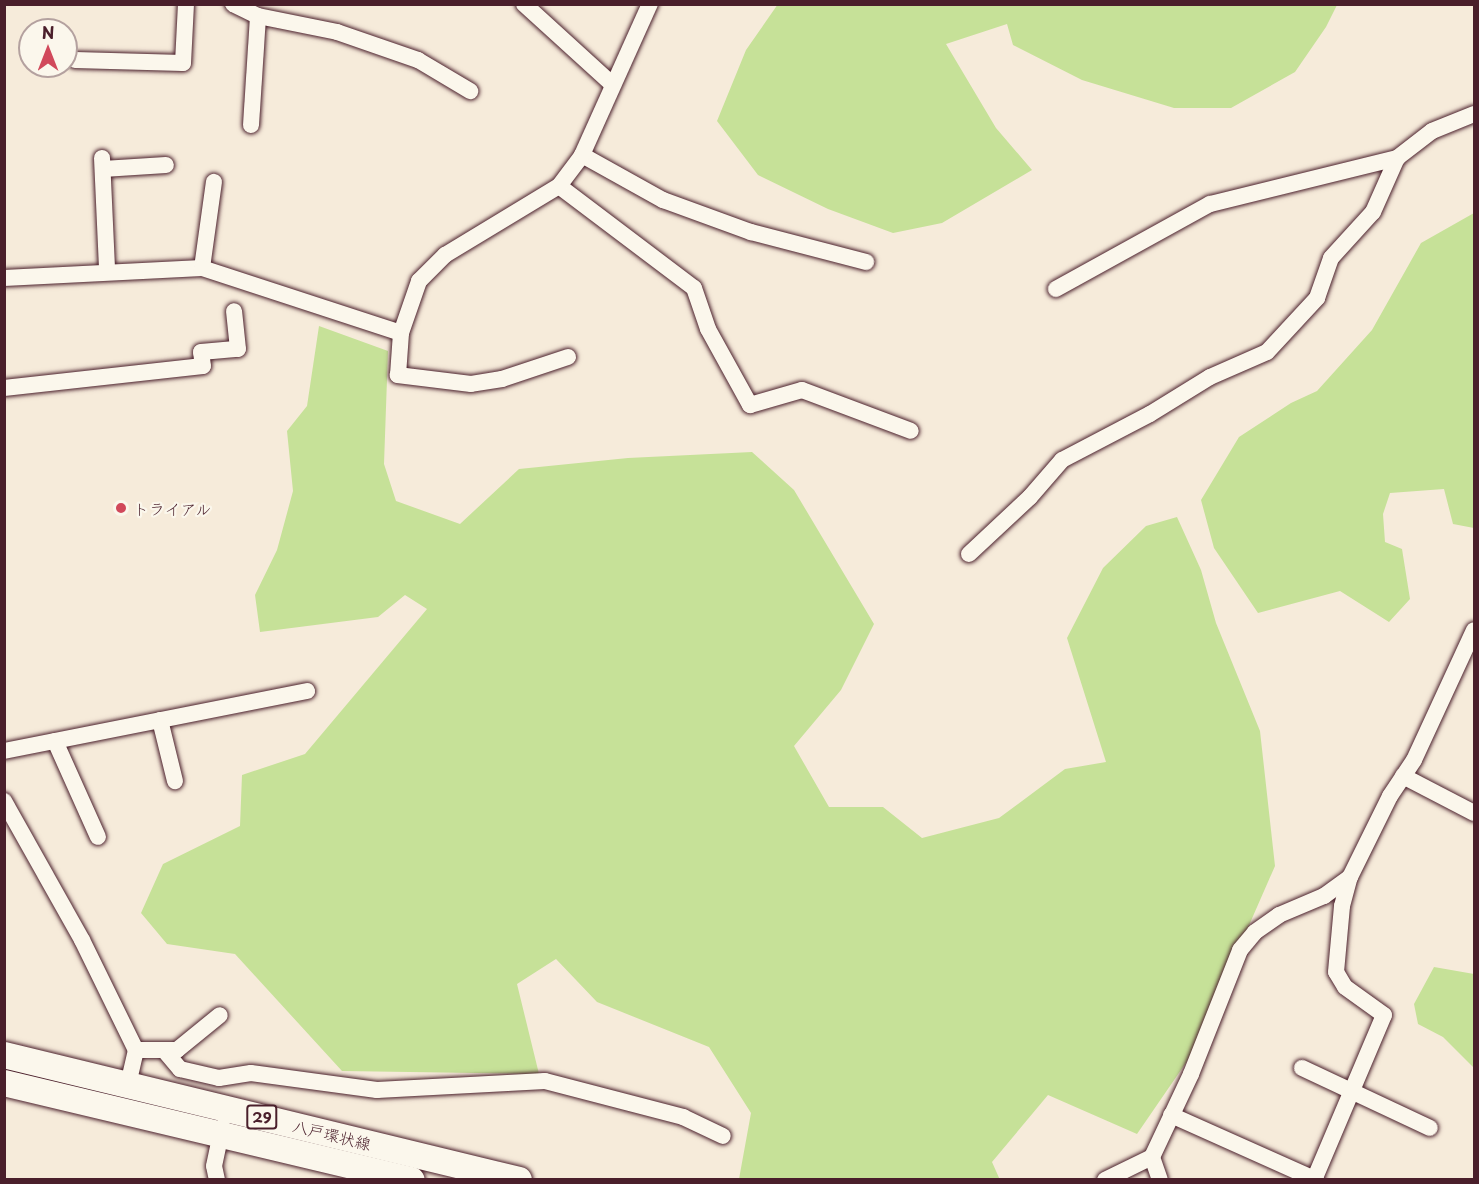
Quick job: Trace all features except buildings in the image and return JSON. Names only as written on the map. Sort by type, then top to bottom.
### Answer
[{"type":"main road","name":"八戸環状線","points":[[4,1055],[519,1179]]},
{"type":"main road","name":"八戸環状線","points":[[4,1083],[412,1179]]},
{"type":"street","points":[[78,60],[183,63],[186,4]]},
{"type":"street","points":[[233,4],[258,16],[337,32],[418,60],[470,91]]},
{"type":"street","points":[[524,4],[612,84]]},
{"type":"street","points":[[568,357],[502,379],[471,384],[398,375],[401,333],[419,281],[445,255],[559,186],[582,154],[650,4]]},
{"type":"street","points":[[251,125],[258,16]]},
{"type":"street","points":[[1056,289],[1210,204],[1397,158],[1432,131],[1474,114]]},
{"type":"street","points":[[582,154],[663,200],[751,232],[866,262]]},
{"type":"street","points":[[969,554],[1030,497],[1062,460],[1150,414],[1210,377],[1268,352],[1317,298],[1331,258],[1373,212],[1397,158]]},
{"type":"street","points":[[107,270],[102,164],[166,165]]},
{"type":"street","points":[[202,267],[214,182]]},
{"type":"street","points":[[559,186],[694,288],[708,329],[750,405],[802,390],[911,431]]},
{"type":"street","points":[[4,278],[107,270],[202,267],[401,333]]},
{"type":"street","points":[[4,388],[203,366],[201,352],[238,349],[234,311]]},
{"type":"street","points":[[1171,1115],[1314,1179],[1384,1015],[1344,987],[1336,972],[1342,906],[1350,877],[1403,776],[1474,630]]},
{"type":"street","points":[[4,751],[307,691]]},
{"type":"street","points":[[160,720],[175,781]]},
{"type":"street","points":[[55,741],[98,837]]},
{"type":"street","points":[[1403,776],[1474,813]]},
{"type":"street","points":[[4,801],[82,940],[136,1050],[128,1084]]},
{"type":"street","points":[[1105,1179],[1152,1157],[1240,950],[1255,932],[1279,915],[1324,896],[1350,877]]},
{"type":"street","points":[[136,1050],[164,1050],[182,1047],[220,1015]]},
{"type":"street","points":[[164,1050],[180,1069],[219,1078],[251,1073],[377,1090],[545,1080],[682,1118],[723,1136]]},
{"type":"street","points":[[1302,1068],[1430,1128]]},
{"type":"street","points":[[214,1178],[226,1108]]},
{"type":"street","points":[[1152,1157],[1160,1179]]},
{"type":"green space","points":[[778,4],[1337,5],[1326,27],[1295,72],[1231,108],[1174,108],[1082,80],[1013,45],[1007,24],[946,44],[996,128],[1032,170],[942,223],[893,233],[828,209],[758,175],[717,121],[746,50]]},
{"type":"green space","points":[[1474,213],[1474,528],[1453,524],[1444,489],[1390,493],[1383,514],[1385,542],[1402,549],[1410,599],[1389,622],[1340,591],[1258,613],[1214,548],[1201,500],[1239,437],[1291,403],[1317,391],[1372,330],[1421,243]]},
{"type":"green space","points":[[319,326],[388,351],[384,464],[396,501],[460,524],[519,469],[628,458],[752,452],[794,490],[874,624],[841,690],[794,746],[829,807],[883,807],[922,838],[999,818],[1065,769],[1106,762],[1067,638],[1103,568],[1146,526],[1177,517],[1201,570],[1216,623],[1260,731],[1275,866],[1194,1051],[1137,1134],[1048,1095],[992,1162],[1000,1180],[739,1179],[751,1113],[709,1047],[597,1002],[556,959],[517,984],[539,1074],[342,1071],[235,954],[167,944],[141,913],[163,864],[240,826],[242,775],[305,754],[427,609],[405,595],[378,617],[260,632],[255,595],[277,550],[293,491],[287,431],[307,406]]},
{"type":"green space","points":[[1434,967],[1474,974],[1474,1068],[1443,1037],[1418,1024],[1414,1004]]},
{"type":"place","name":"トライアル","points":[[121,508]]}]
